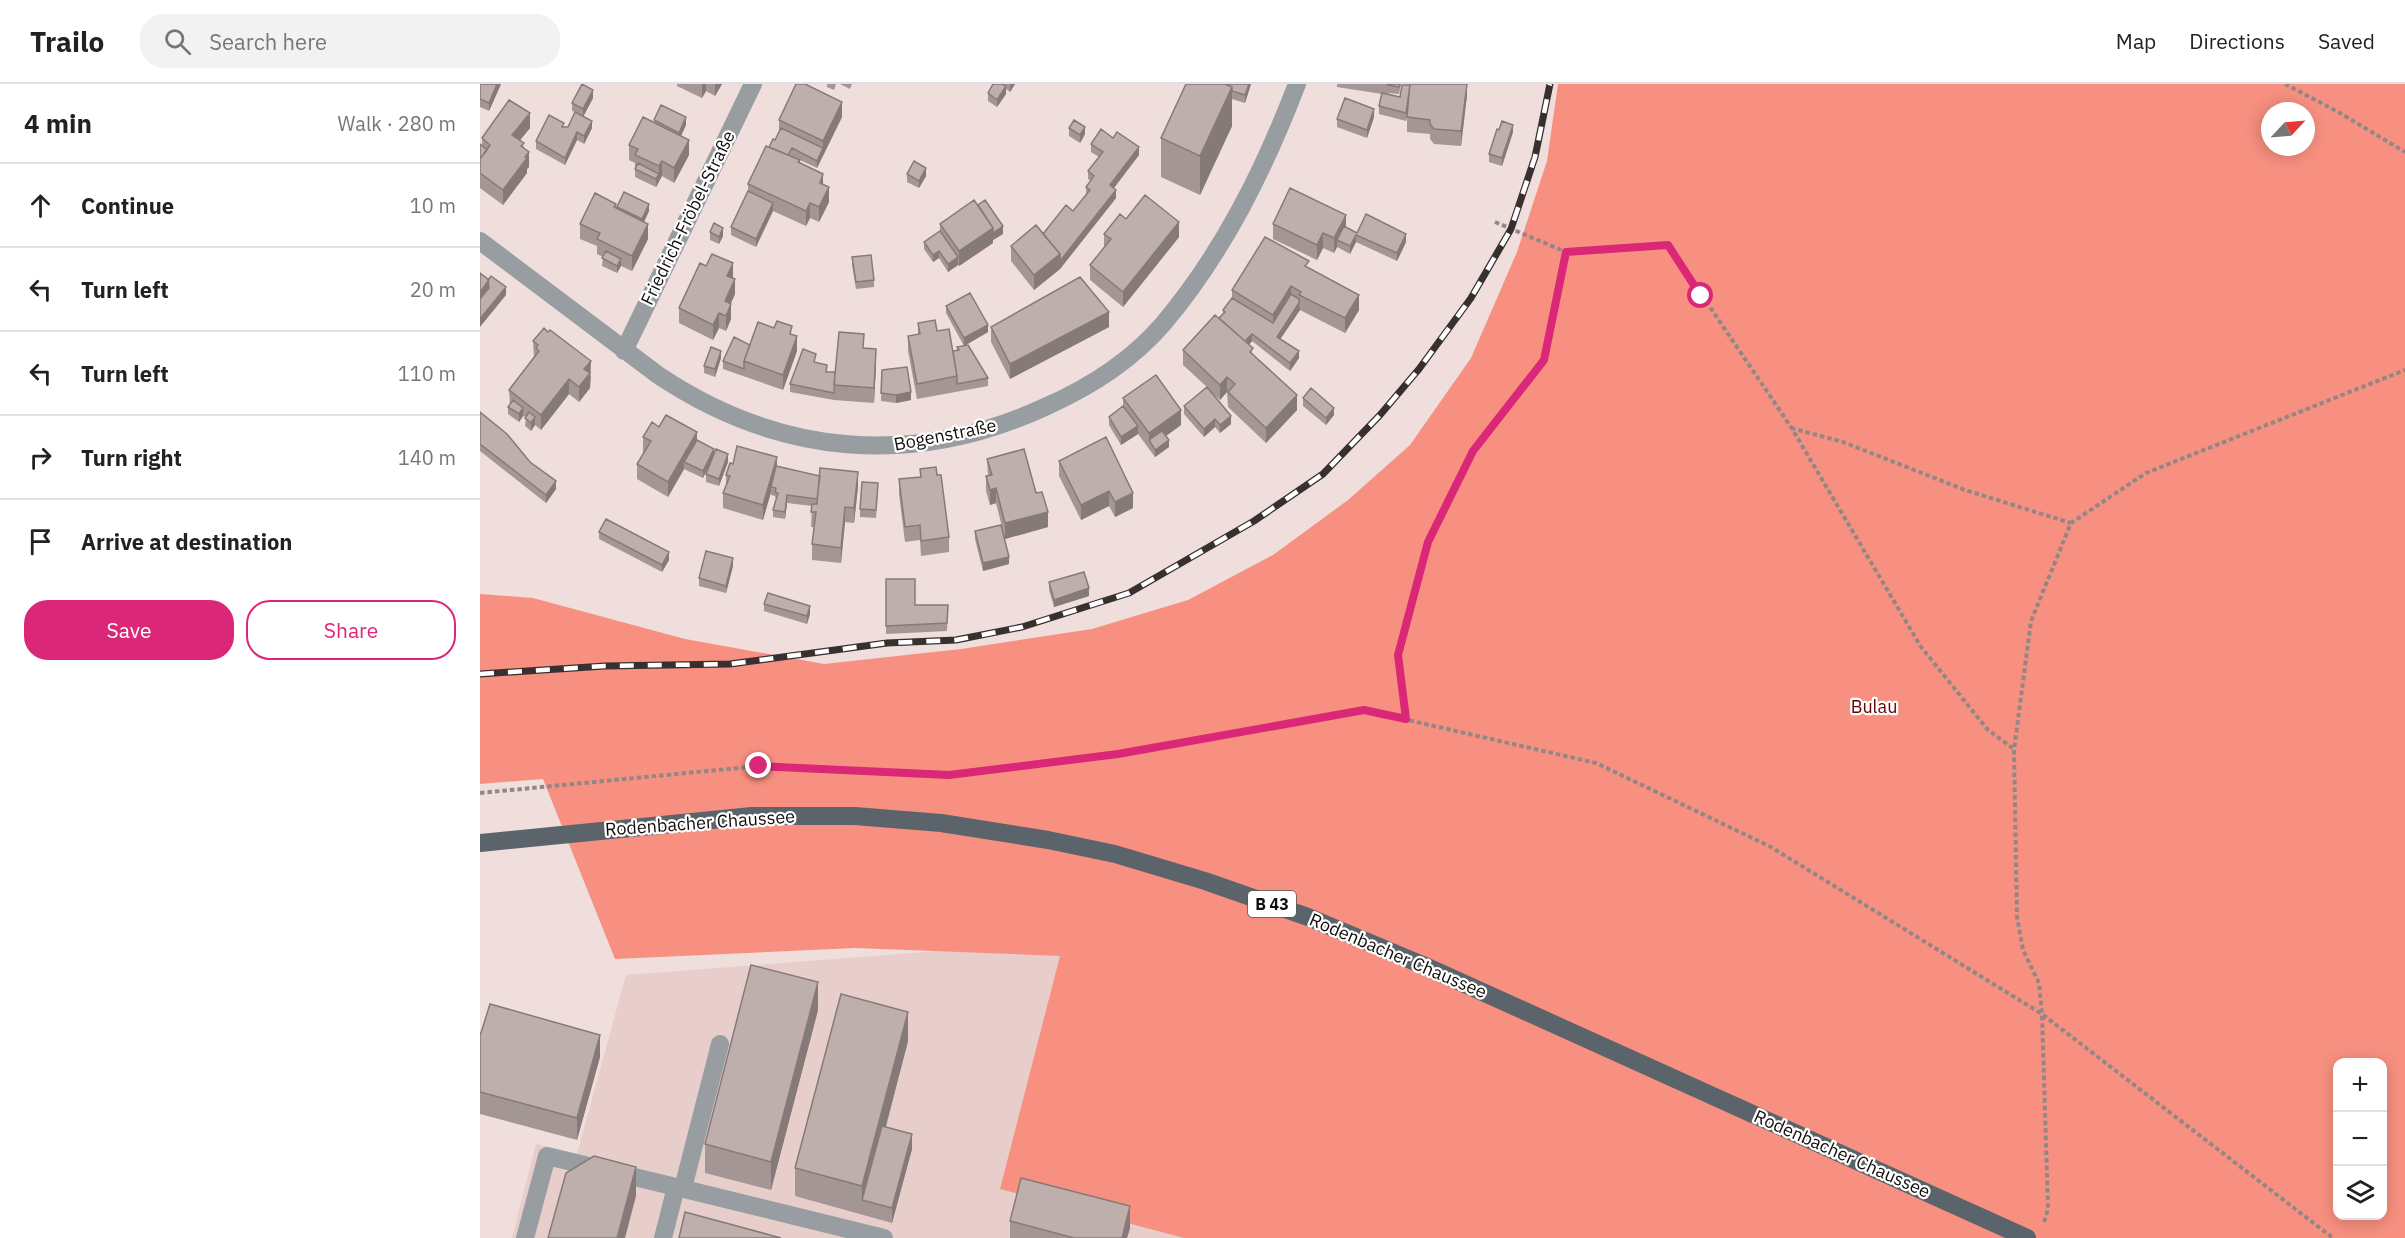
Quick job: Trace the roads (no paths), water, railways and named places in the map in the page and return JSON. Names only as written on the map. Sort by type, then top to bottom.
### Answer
[{"type":"main road","name":"Rodenbacher Chaussee","points":[[480,843],[752,816],[855,816],[941,823],[1048,840],[1115,854],[1216,885],[1350,934],[1435,970],[2007,1229],[2034,1233]]},
{"type":"street","name":"Friedrich-Fröbel-Straße","points":[[624,351],[753,84]]},
{"type":"street","name":"Bogenstraße","points":[[480,241],[624,351],[685,393],[750,424],[840,445],[886,447],[934,441],[987,429],[1024,417],[1083,388],[1122,362],[1162,326],[1197,280],[1233,223],[1273,144],[1297,84]]},
{"type":"street","points":[[663,1238],[720,1044]]},
{"type":"street","points":[[525,1238],[547,1156],[884,1238]]},
{"type":"railway","points":[[480,674],[605,666],[730,664],[887,643],[956,640],[1022,627],[1129,593],[1254,521],[1323,474],[1380,415],[1419,369],[1471,298],[1511,229],[1535,157],[1550,84]]},
{"type":"park label","name":"Bulau","points":[[1874,707]]}]
